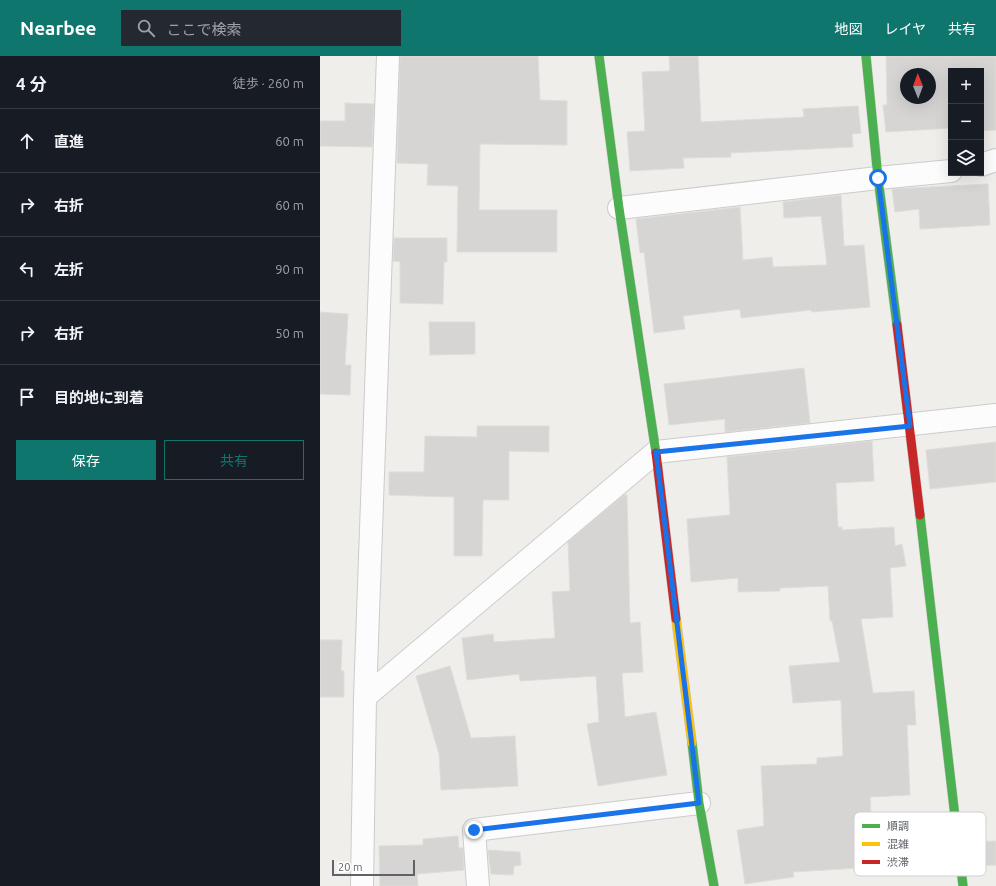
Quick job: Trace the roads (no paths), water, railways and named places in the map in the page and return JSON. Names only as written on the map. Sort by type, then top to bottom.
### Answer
[{"type":"street","points":[[362,886],[365,697],[388,56]]},
{"type":"street","points":[[599,56],[619,208],[656,452],[699,803],[714,886]]},
{"type":"street","points":[[866,56],[878,178],[910,426],[954,812]]},
{"type":"street","points":[[984,164],[996,160]]},
{"type":"street","points":[[619,208],[948,171]]},
{"type":"street","points":[[365,697],[656,452],[910,426],[996,415]]},
{"type":"street","points":[[478,886],[474,830],[699,803]]},
{"type":"street","points":[[962,876],[963,886]]}]
